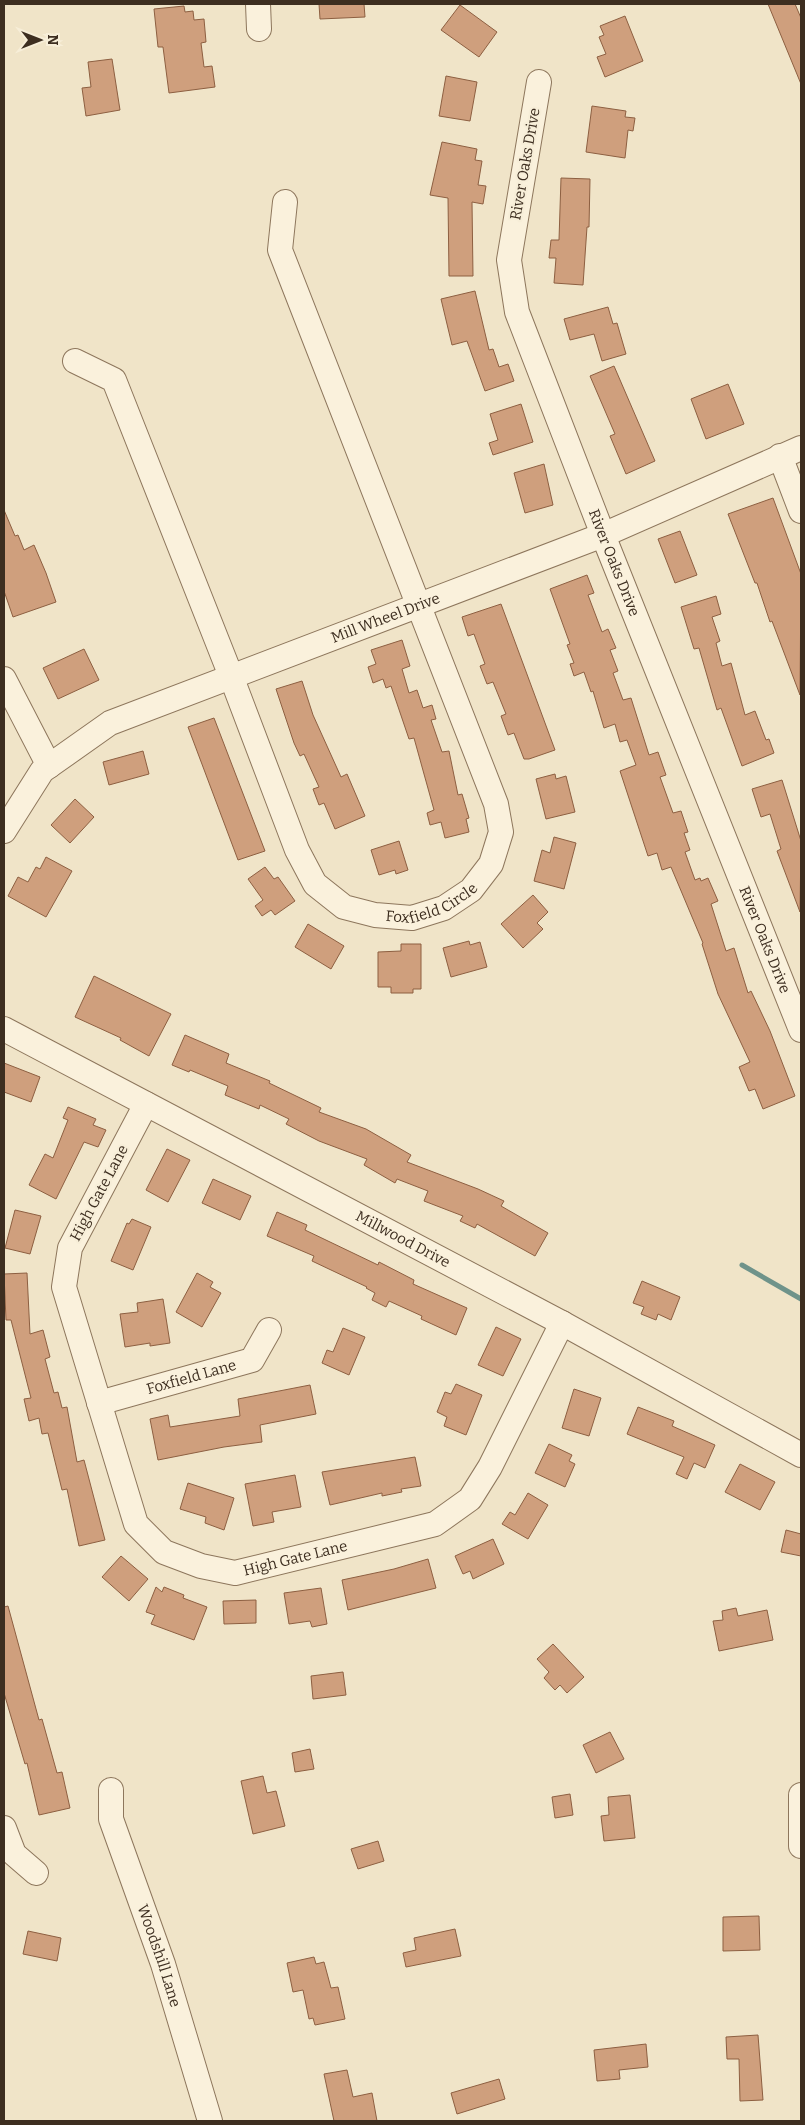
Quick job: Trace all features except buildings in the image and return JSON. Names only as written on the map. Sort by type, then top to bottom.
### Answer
[{"type":"street","points":[[258,4],[259,29]]},
{"type":"street","name":"River Oaks Drive","points":[[539,82],[509,260],[517,312],[603,535],[801,1030]]},
{"type":"street","name":"Foxfield Circle","points":[[75,361],[114,380],[232,676],[297,850],[316,884],[344,907],[374,915],[412,918],[444,908],[470,890],[491,864],[501,832],[496,804],[280,250],[285,202]]},
{"type":"street","name":"Mill Wheel Drive","points":[[4,831],[42,771],[110,723],[603,535],[801,448]]},
{"type":"street","points":[[780,456],[801,511]]},
{"type":"street","points":[[4,679],[49,766]]},
{"type":"street","name":"Millwood Drive","points":[[4,1029],[562,1323],[801,1455]]},
{"type":"street","name":"High Gate Lane","points":[[146,1104],[70,1248],[64,1287],[136,1524],[164,1552],[201,1566],[235,1573],[435,1524],[470,1499],[490,1467],[562,1323]]},
{"type":"street","name":"Foxfield Lane","points":[[99,1403],[252,1360],[269,1330]]},
{"type":"street","name":"Woodshill Lane","points":[[111,1790],[111,1818],[164,1964],[210,2121]]},
{"type":"street","points":[[801,1794],[801,1846]]},
{"type":"street","points":[[4,1828],[14,1854],[36,1873]]},
{"type":"waterway","points":[[742,1265],[801,1299]]}]
